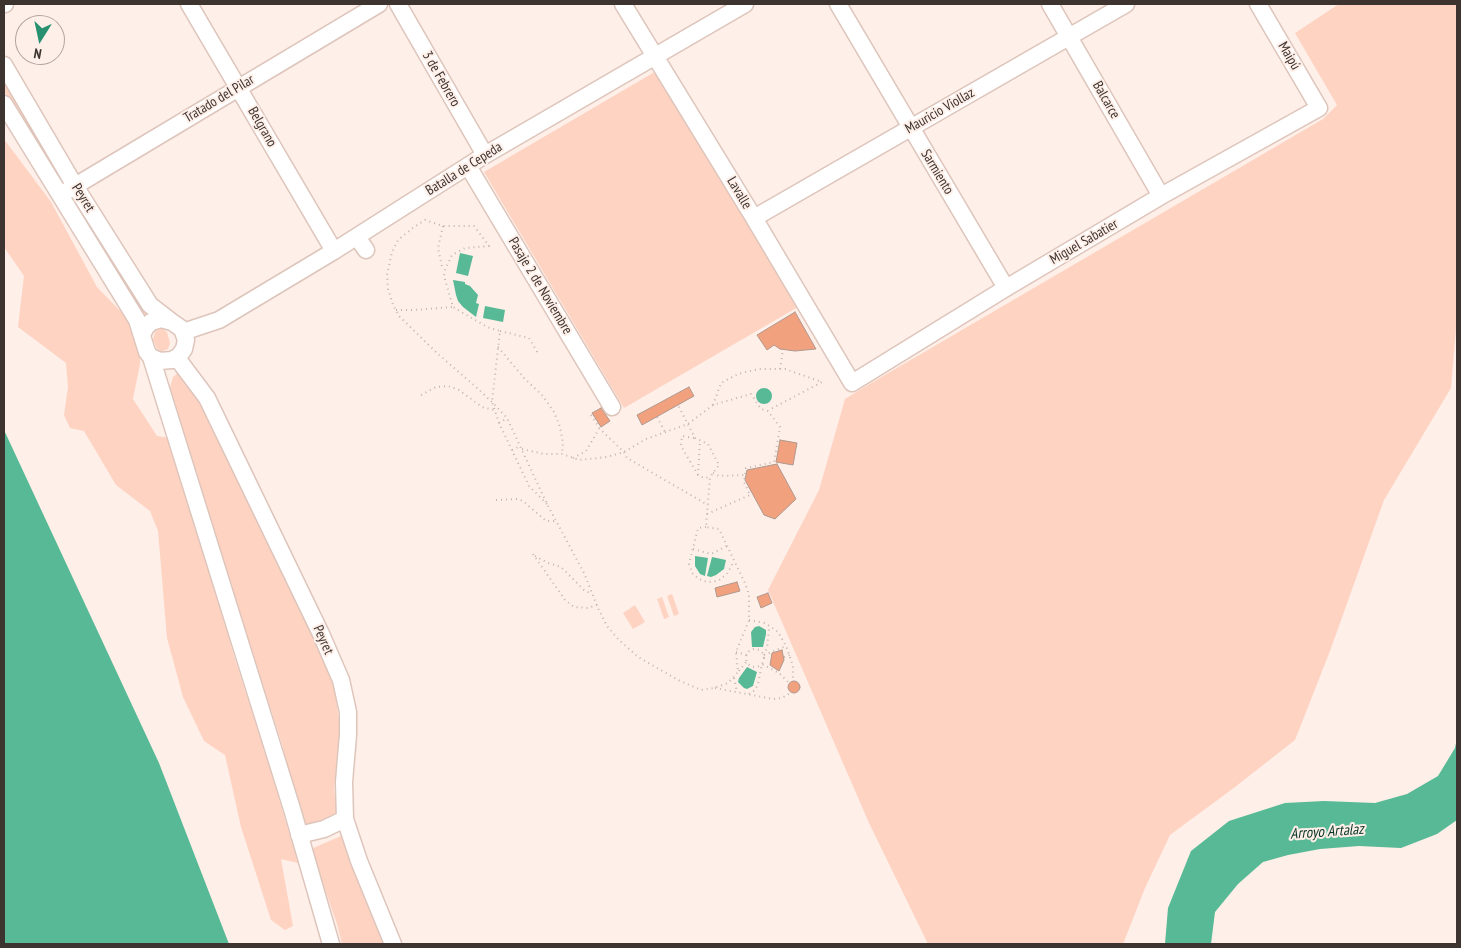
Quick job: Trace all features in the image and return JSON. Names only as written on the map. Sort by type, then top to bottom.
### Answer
[{"type":"street","name":"Belgrano","points":[[189,4],[334,251]]},
{"type":"street","name":"Tratado del Pilar","points":[[60,195],[379,4]]},
{"type":"street","name":"3 de Febrero","points":[[398,4],[485,155]]},
{"type":"street","name":"Lavalle","points":[[623,4],[852,383]]},
{"type":"street","name":"Batalla de Cepeda","points":[[178,327],[219,320],[334,251],[361,243],[485,155],[745,4]]},
{"type":"street","name":"Sarmiento","points":[[838,4],[1006,288]]},
{"type":"street","name":"Balcarce","points":[[1050,4],[1162,196]]},
{"type":"street","name":"Mauricio Viollaz","points":[[754,218],[1126,4]]},
{"type":"street","name":"Maipú","points":[[1258,4],[1319,108]]},
{"type":"street","name":"Peyret","points":[[4,65],[75,186],[150,305],[178,327]]},
{"type":"street","name":"Peyret","points":[[4,104],[138,320],[143,334]]},
{"type":"street","name":"Miguel Sabatier","points":[[852,383],[1006,288],[1162,196],[1319,108]]},
{"type":"street","name":"Pasaje 2 de Noviembre","points":[[468,166],[612,407]]},
{"type":"street","points":[[151,357],[160,361],[177,358],[184,349],[186,340],[178,327],[161,319],[151,322],[146,327],[142,340],[151,357],[299,835],[330,944]]},
{"type":"street","name":"Peyret","points":[[177,358],[207,398],[321,634],[341,680],[348,712],[343,805],[345,819],[359,861],[393,944]]},
{"type":"street","points":[[299,835],[324,829],[345,819]]},
{"type":"path","points":[[453,307],[444,276],[452,255],[464,248],[489,246],[474,226],[443,226],[425,220],[398,240],[392,252],[387,275],[388,289],[396,310],[399,316],[438,354],[492,402],[507,418],[547,504],[572,549],[607,626],[638,657],[678,680],[701,690],[728,683],[747,661]]},
{"type":"path","points":[[443,226],[438,248],[442,267],[445,270]]},
{"type":"path","points":[[396,310],[453,307],[487,327],[529,338],[539,355]]},
{"type":"path","points":[[500,331],[492,402],[494,410],[529,486],[547,504]]},
{"type":"path","points":[[498,347],[543,396],[554,412],[560,427],[563,443],[562,454]]},
{"type":"path","points":[[780,369],[783,350]]},
{"type":"path","points":[[713,405],[721,383],[738,374],[759,369],[780,369],[822,382],[768,411]]},
{"type":"path","points":[[421,395],[436,387],[448,386],[459,390],[482,406],[494,410]]},
{"type":"path","points":[[512,450],[521,447],[544,454],[562,454],[579,460],[594,460],[624,452],[646,439],[688,424],[713,405],[751,394],[761,409],[768,411],[780,427],[774,462],[746,468],[744,482],[751,494],[707,514]]},
{"type":"path","points":[[678,405],[695,438]]},
{"type":"path","points":[[591,415],[600,429],[624,452],[627,458],[708,505]]},
{"type":"path","points":[[657,417],[665,432]]},
{"type":"path","points":[[499,423],[507,418]]},
{"type":"path","points":[[573,458],[586,451],[600,429]]},
{"type":"path","points":[[706,527],[710,477],[719,465],[708,444],[695,438],[682,436],[681,446],[698,475],[704,478],[710,477]]},
{"type":"path","points":[[698,475],[700,440]]},
{"type":"path","points":[[713,473],[719,476],[745,475]]},
{"type":"path","points":[[496,500],[518,499],[523,501],[546,521],[556,521]]},
{"type":"path","points":[[734,560],[727,574],[718,581],[707,582],[699,579],[692,573],[689,564],[698,528],[719,529],[728,546],[745,583],[749,595],[749,620],[736,652],[738,672]]},
{"type":"path","points":[[693,549],[711,554],[728,546]]},
{"type":"path","points":[[592,594],[584,590],[561,567],[548,563],[533,554],[565,600],[574,607],[588,608],[597,605]]},
{"type":"path","points":[[749,620],[768,625],[778,632],[790,655],[793,666],[792,681]]},
{"type":"path","points":[[748,694],[755,690],[758,684],[767,648],[768,625]]},
{"type":"path","points":[[764,655],[786,646]]},
{"type":"path","points":[[764,655],[760,651],[754,650],[747,655],[747,661],[749,665],[754,667],[762,664],[779,673],[789,683]]},
{"type":"path","points":[[736,652],[747,655]]},
{"type":"path","points":[[784,657],[790,655]]},
{"type":"path","points":[[734,676],[737,692]]},
{"type":"path","points":[[714,688],[773,699],[782,698],[790,693]]},
{"type":"shaded area","points":[[1339,4],[1457,4],[1457,316],[1451,388],[1384,500],[1330,651],[1295,740],[1170,835],[1145,888],[1123,944],[928,944],[869,823],[768,590],[819,490],[845,399],[1323,119],[1337,105],[1295,33]]},
{"type":"shaded area","points":[[658,70],[798,307],[624,408],[484,172]]},
{"type":"shaded area","points":[[4,78],[54,163],[49,166],[4,91]]},
{"type":"shaded area","points":[[4,139],[51,202],[97,287],[126,317],[140,350],[140,364],[133,399],[157,436],[170,438],[200,533],[234,656],[298,863],[281,859],[293,926],[285,930],[271,920],[241,827],[225,755],[204,741],[183,697],[167,638],[158,531],[150,511],[116,485],[84,431],[70,428],[64,415],[68,387],[66,363],[18,327],[24,276],[4,247]]},
{"type":"shaded area","points":[[78,201],[150,314],[144,318],[72,204]]},
{"type":"shaded area","points":[[161,328],[167,332],[170,343],[168,349],[163,351],[156,347],[153,339],[156,329]]},
{"type":"shaded area","points":[[178,373],[184,373],[194,389],[286,583],[321,649],[334,687],[340,726],[334,790],[337,814],[335,821],[306,826],[302,821],[282,744],[168,394],[173,377]]},
{"type":"shaded area","points":[[672,594],[679,614],[674,616],[667,596]]},
{"type":"shaded area","points":[[662,597],[669,617],[664,619],[657,599]]},
{"type":"shaded area","points":[[635,605],[645,622],[633,629],[623,613]]},
{"type":"shaded area","points":[[341,836],[384,944],[342,944],[311,849]]},
{"type":"water","points":[[460,253],[473,256],[468,276],[456,273]]},
{"type":"water","points":[[453,280],[465,282],[478,295],[476,303],[479,304],[476,317],[458,301]]},
{"type":"water","points":[[485,306],[505,310],[503,322],[483,318]]},
{"type":"water","points":[[764,388],[772,396],[764,404],[756,396]]},
{"type":"water","points":[[4,430],[159,763],[229,944],[4,944]]},
{"type":"water","points":[[695,556],[708,558],[705,576],[700,574],[695,566]]},
{"type":"water","points":[[712,557],[726,560],[724,569],[711,577],[707,576]]},
{"type":"water","points":[[759,626],[766,630],[763,647],[752,647],[751,632],[755,627]]},
{"type":"water","points":[[747,667],[757,672],[753,686],[747,689],[738,682]]},
{"type":"water","name":"Arroyo Artalaz","points":[[1457,738],[1457,820],[1437,834],[1401,848],[1359,846],[1320,849],[1263,862],[1238,884],[1215,912],[1211,944],[1165,944],[1168,908],[1191,851],[1229,821],[1285,803],[1324,801],[1375,803],[1407,794],[1438,776],[1455,748]]},
{"type":"building","points":[[795,312],[816,349],[795,351],[780,349],[774,345],[767,350],[757,335]]},
{"type":"building","points":[[689,387],[694,396],[642,425],[637,415]]},
{"type":"building","points":[[601,408],[610,421],[601,427],[592,413]]},
{"type":"building","points":[[780,440],[797,443],[793,465],[776,462]]},
{"type":"building","points":[[777,464],[796,499],[775,519],[764,515],[745,480],[747,470]]},
{"type":"building","points":[[737,582],[740,591],[717,597],[715,588]]},
{"type":"building","points":[[768,593],[772,603],[761,608],[757,597]]},
{"type":"building","points":[[782,650],[784,660],[779,671],[770,665],[772,653]]},
{"type":"building","points":[[792,681],[796,681],[800,687],[796,693],[792,693],[788,689],[788,685]]}]
